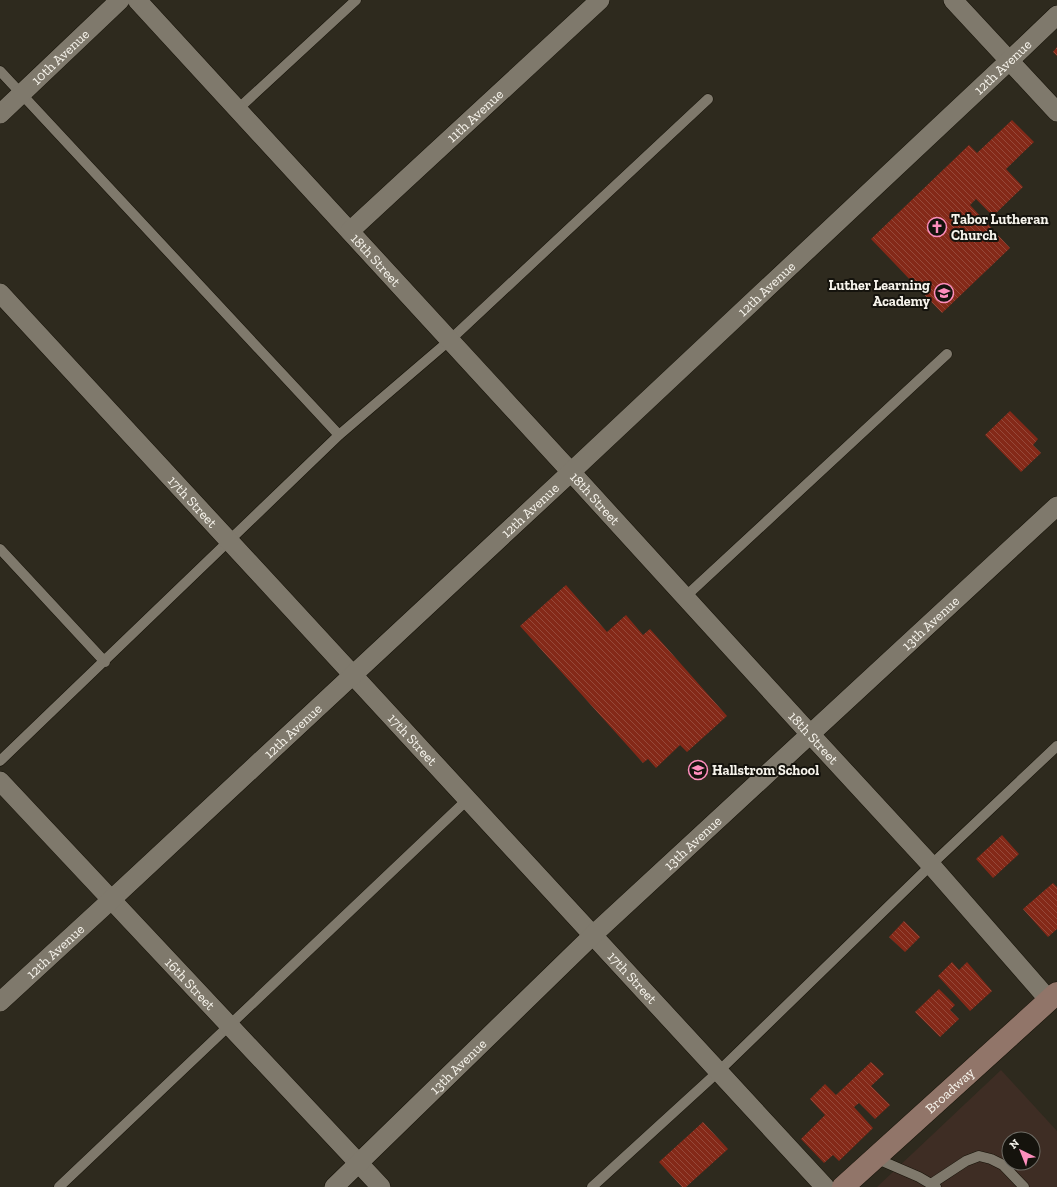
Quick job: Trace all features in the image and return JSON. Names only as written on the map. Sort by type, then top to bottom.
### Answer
[{"type":"main road","name":"Broadway","points":[[843,1187],[1053,997]]},
{"type":"street","name":"10th Avenue","points":[[0,114],[120,0]]},
{"type":"street","name":"18th Street","points":[[137,0],[571,472],[810,735],[1053,997]]},
{"type":"street","name":"11th Avenue","points":[[350,231],[600,0]]},
{"type":"street","points":[[953,0],[1057,112]]},
{"type":"street","name":"12th Avenue","points":[[0,1002],[571,472],[1057,15]]},
{"type":"street","name":"17th Street","points":[[0,293],[352,675],[594,934],[826,1187]]},
{"type":"street","name":"13th Avenue","points":[[334,1187],[594,934],[1057,506]]},
{"type":"street","name":"16th Street","points":[[0,781],[380,1187]]},
{"type":"lane","points":[[238,109],[356,0]]},
{"type":"lane","points":[[0,71],[339,435]]},
{"type":"lane","points":[[0,761],[339,435],[450,340],[708,98]]},
{"type":"lane","points":[[685,597],[947,354]]},
{"type":"lane","points":[[0,549],[104,662]]},
{"type":"lane","points":[[592,1187],[719,1071],[931,865],[1057,746]]},
{"type":"lane","points":[[59,1187],[468,799]]},
{"type":"lane","points":[[875,1158],[933,1185],[966,1161],[979,1156],[991,1159],[1003,1165],[1024,1187]]},
{"type":"shaded area","points":[[1001,1070],[1057,1131],[1057,1187],[877,1187]]},
{"type":"building","points":[[1057,47],[1057,56],[1053,52]]},
{"type":"building","name":"Tabor Lutheran Church","points":[[1012,120],[1034,142],[1006,169],[1023,187],[993,216],[976,199],[970,205],[1010,248],[942,313],[871,239],[969,145],[977,153]]},
{"type":"building","points":[[1010,411],[1038,439],[1033,445],[1041,453],[1021,472],[985,435]]},
{"type":"building","points":[[566,585],[607,632],[626,615],[643,635],[650,629],[727,716],[687,752],[680,745],[656,768],[648,759],[643,763],[520,626]]},
{"type":"building","points":[[1002,835],[1019,854],[993,878],[976,859]]},
{"type":"building","points":[[1053,883],[1057,887],[1057,929],[1048,937],[1023,909]]},
{"type":"building","points":[[904,921],[920,937],[905,952],[889,937]]},
{"type":"building","points":[[952,962],[959,970],[967,962],[992,991],[970,1011],[938,976]]},
{"type":"building","points":[[939,989],[955,1005],[950,1010],[959,1019],[940,1037],[915,1012]]},
{"type":"building","points":[[871,1062],[884,1074],[871,1086],[890,1105],[875,1119],[859,1103],[854,1107],[873,1128],[839,1161],[833,1155],[824,1163],[801,1139],[825,1115],[810,1099],[825,1084],[836,1095]]},
{"type":"building","points":[[703,1122],[728,1149],[686,1187],[682,1187],[659,1162]]},
{"type":"place","name":"Tabor Lutheran Church","points":[[937,227]]},
{"type":"place","name":"Luther Learning Academy","points":[[944,293]]},
{"type":"place","name":"Hallstrom School","points":[[698,770]]}]
